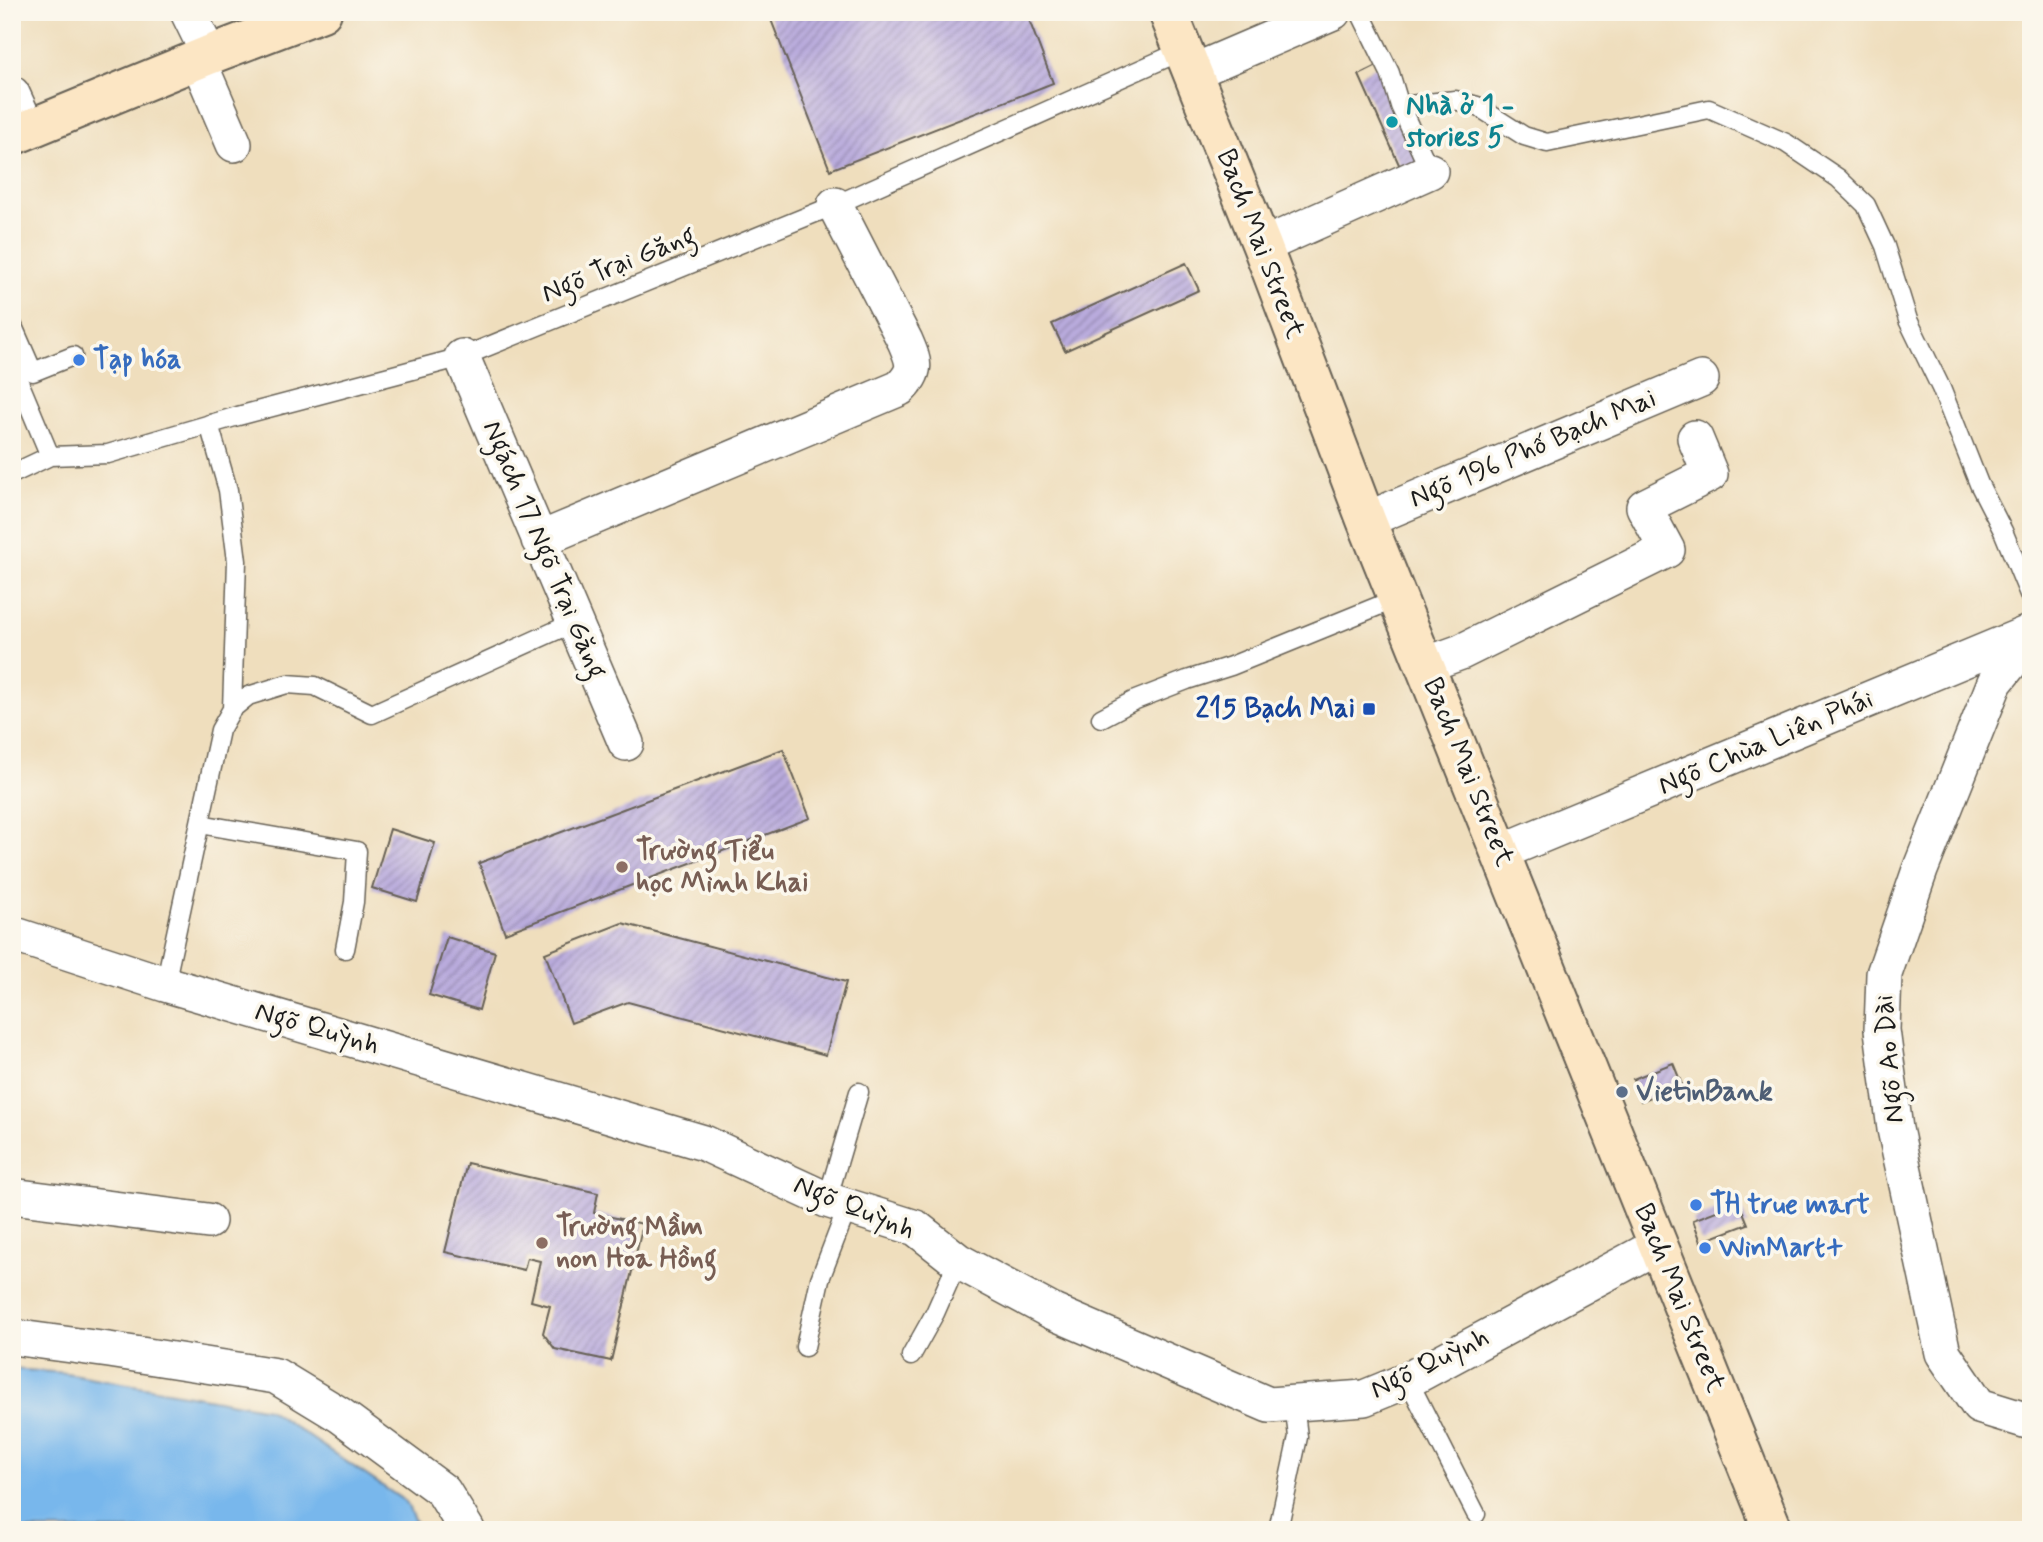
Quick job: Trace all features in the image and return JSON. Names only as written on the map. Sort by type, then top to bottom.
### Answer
[{"type":"main road","points":[[20,133],[322,12]]},
{"type":"main road","name":"Bach Mai Street","points":[[1168,12],[1262,246],[1366,520],[1773,1530]]},
{"type":"street","points":[[188,12],[234,144]]},
{"type":"street","points":[[1189,61],[1334,12]]},
{"type":"street","points":[[12,94],[20,133]]},
{"type":"street","points":[[1262,246],[1430,171]]},
{"type":"street","points":[[539,540],[900,388],[912,376],[914,361],[905,341],[835,205]]},
{"type":"street","name":"Ngách 17 Ngõ Trại Găng","points":[[462,357],[626,743]]},
{"type":"street","name":"Ngõ 196 Phố Bạch Mai","points":[[1366,520],[1701,379]]},
{"type":"street","name":"Ngõ 196 Phố Bạch Mai","points":[[1425,665],[1461,652],[1667,550],[1644,507],[1710,474],[1695,438]]},
{"type":"street","name":"Ngõ Chùa Liên Phái","points":[[1501,852],[2031,632]]},
{"type":"street","name":"Ngõ Ao Dài","points":[[2031,632],[1995,682],[1920,870],[1884,974],[1882,1030],[1895,1129],[1942,1353],[1979,1406],[2031,1422]]},
{"type":"street","name":"Ngõ Quỳnh","points":[[12,934],[164,984],[704,1143],[838,1203],[916,1228],[958,1261],[1053,1312],[1269,1405],[1364,1398],[1408,1380],[1657,1246]]},
{"type":"street","points":[[12,1196],[208,1221]]},
{"type":"street","points":[[12,1338],[276,1376],[340,1415],[443,1491],[467,1530]]},
{"type":"lane","points":[[1360,12],[1390,73],[1400,106],[1430,171]]},
{"type":"lane","name":"Ngõ Trại Găng","points":[[12,474],[50,456],[108,454],[209,424],[462,357],[1189,61]]},
{"type":"lane","points":[[1400,106],[1455,100],[1477,106],[1524,136],[1546,143],[1709,109],[1786,143],[1838,178],[1866,205],[1885,246],[1908,320],[1941,388],[1979,484],[2003,531],[2031,599]]},
{"type":"lane","points":[[12,324],[33,372],[73,356]]},
{"type":"lane","points":[[12,365],[50,456]]},
{"type":"lane","points":[[209,424],[228,490],[237,561],[232,709]]},
{"type":"lane","points":[[1101,718],[1144,696],[1231,666],[1398,598]]},
{"type":"lane","points":[[164,984],[220,730],[232,709],[248,696],[286,684],[315,686],[372,713],[575,622]]},
{"type":"lane","points":[[200,824],[357,851],[354,902],[345,949]]},
{"type":"lane","points":[[805,1347],[838,1203],[859,1092]]},
{"type":"lane","points":[[911,1356],[958,1261]]},
{"type":"lane","points":[[1408,1380],[1476,1514]]},
{"type":"lane","points":[[1278,1530],[1298,1437],[1294,1404]]},
{"type":"water","points":[[12,1369],[66,1373],[268,1409],[406,1502],[419,1530],[12,1530]]},
{"type":"building","points":[[768,12],[1026,12],[1053,83],[830,170]]},
{"type":"building","name":"Nhà ở 1 - stories 5","points":[[1379,65],[1426,169],[1405,178],[1359,75]]},
{"type":"building","points":[[1186,263],[1199,290],[1065,351],[1052,324]]},
{"type":"building","points":[[783,749],[810,818],[505,933],[479,863]]},
{"type":"building","points":[[390,829],[435,843],[417,902],[372,888]]},
{"type":"building","points":[[622,923],[846,982],[826,1055],[628,1002],[571,1023],[545,953]]},
{"type":"building","points":[[447,937],[495,952],[479,1010],[429,995]]},
{"type":"building","points":[[1673,1063],[1682,1085],[1641,1101],[1633,1079]]},
{"type":"building","points":[[467,1163],[598,1193],[594,1213],[643,1224],[611,1361],[555,1349],[543,1333],[550,1306],[531,1301],[540,1261],[527,1258],[524,1270],[445,1252]]},
{"type":"building","points":[[1739,1202],[1748,1224],[1701,1242],[1693,1220]]},
{"type":"place","name":"Nhà ở 1 - stories 5","points":[[1392,122]]},
{"type":"place","name":"Tạp hóa","points":[[79,360]]},
{"type":"place","name":"215 Bạch Mai","points":[[1369,709]]},
{"type":"place","name":"Trường Tiểu học Minh Khai","points":[[622,867]]},
{"type":"place","name":"VietinBank","points":[[1622,1092]]},
{"type":"place","name":"TH true mart","points":[[1696,1205]]},
{"type":"place","name":"Trường Mầm non Hoa Hồng","points":[[542,1243]]},
{"type":"place","name":"WinMart+","points":[[1705,1248]]}]
